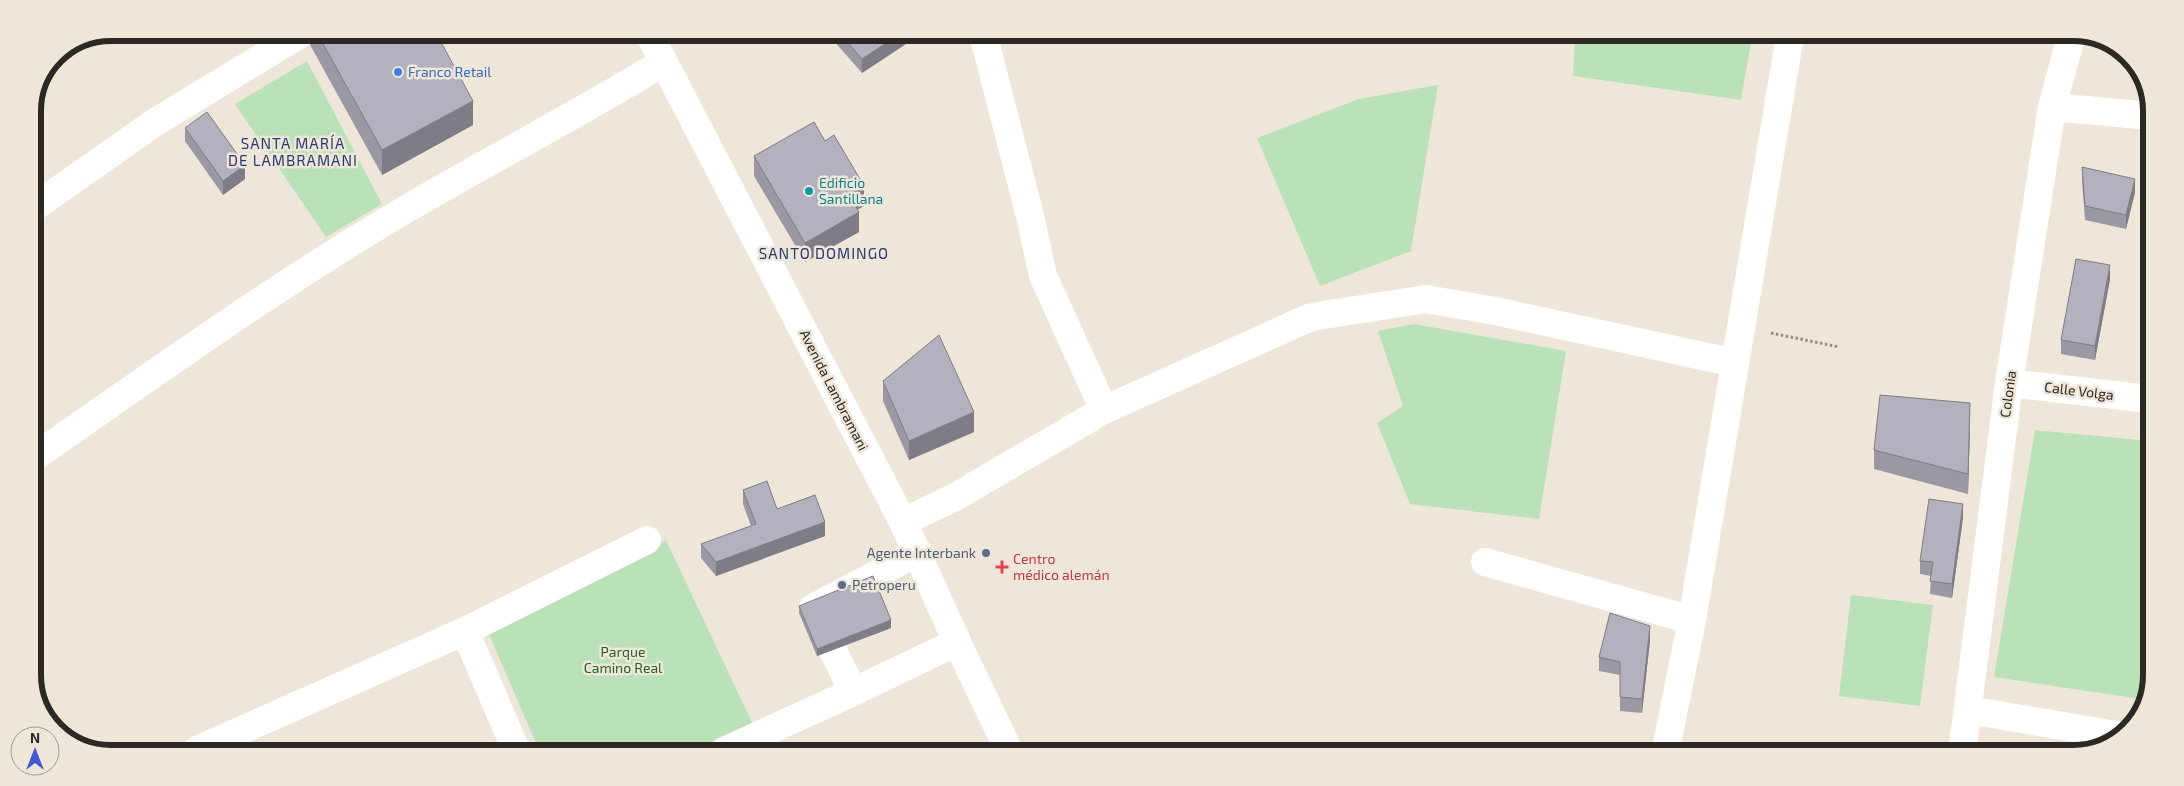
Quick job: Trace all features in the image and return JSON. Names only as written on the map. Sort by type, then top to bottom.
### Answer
[{"type":"street","points":[[41,202],[154,122],[289,41]]},
{"type":"street","name":"Avenida Lambramani","points":[[653,41],[903,522],[957,642],[1007,745]]},
{"type":"street","points":[[985,41],[1030,216],[1043,276],[1104,410]]},
{"type":"street","points":[[1667,745],[1692,620],[1789,41]]},
{"type":"street","name":"Colonia","points":[[1963,745],[2009,383],[2052,107],[2070,41]]},
{"type":"street","points":[[41,452],[223,326],[389,220],[664,62]]},
{"type":"street","points":[[2052,107],[2143,115]]},
{"type":"street","points":[[903,522],[954,497],[1104,410],[1311,317],[1426,299],[1495,311],[1735,363]]},
{"type":"street","name":"Calle Volga","points":[[2009,383],[2143,398]]},
{"type":"street","points":[[208,745],[465,631],[647,540]]},
{"type":"street","points":[[853,692],[812,608],[918,552]]},
{"type":"street","points":[[1485,562],[1692,620]]},
{"type":"street","points":[[465,631],[514,745]]},
{"type":"street","points":[[737,745],[957,642]]},
{"type":"street","points":[[1968,710],[2109,734]]},
{"type":"path","points":[[1741,328],[1839,347]]},
{"type":"green space","points":[[1575,41],[1751,41],[1741,100],[1573,76]]},
{"type":"green space","points":[[307,61],[382,204],[326,237],[235,104]]},
{"type":"green space","points":[[1438,85],[1411,251],[1320,286],[1257,138],[1359,99]]},
{"type":"green space","points":[[1414,324],[1566,351],[1539,519],[1410,504],[1377,423],[1403,406],[1378,331]]},
{"type":"green space","points":[[2035,430],[2143,440],[2143,674],[2138,699],[1994,677]]},
{"type":"green space","name":"Parque Camino Real","points":[[666,540],[756,731],[724,745],[537,745],[485,625]]},
{"type":"green space","points":[[1851,595],[1933,605],[1920,706],[1839,696]]},
{"type":"building","points":[[321,41],[440,41],[473,101],[382,150]]},
{"type":"building","points":[[846,41],[889,41],[862,59]]},
{"type":"building","points":[[207,112],[245,165],[223,181],[185,128]]},
{"type":"building","name":"Edificio Santillana","points":[[814,122],[825,141],[834,135],[864,186],[849,195],[859,212],[805,243],[754,156]]},
{"type":"building","points":[[2082,167],[2135,179],[2126,215],[2085,206]]},
{"type":"building","points":[[2076,259],[2110,265],[2095,346],[2061,340]]},
{"type":"building","points":[[939,335],[974,412],[909,441],[883,381]]},
{"type":"building","points":[[1880,395],[1970,403],[1968,474],[1874,450]]},
{"type":"building","points":[[767,481],[777,509],[815,495],[825,522],[716,562],[701,544],[756,524],[743,490]]},
{"type":"building","points":[[1929,499],[1963,504],[1952,584],[1930,581],[1933,562],[1920,561]]},
{"type":"building","points":[[873,576],[891,620],[817,649],[799,606]]},
{"type":"building","points":[[1610,613],[1650,626],[1642,699],[1620,697],[1620,662],[1599,657]]},
{"type":"place","name":"Franco Retail","points":[[398,72]]},
{"type":"place","name":"Edificio Santillana","points":[[809,191]]},
{"type":"place","name":"Agente Interbank","points":[[986,553]]},
{"type":"place","name":"Centro médico alemán","points":[[1002,567]]},
{"type":"place","name":"Petroperu","points":[[842,585]]},
{"type":"district","name":"SANTA MARÍA DE LAMBRAMANI","points":[[293,152]]},
{"type":"district","name":"SANTO DOMINGO","points":[[824,254]]}]
